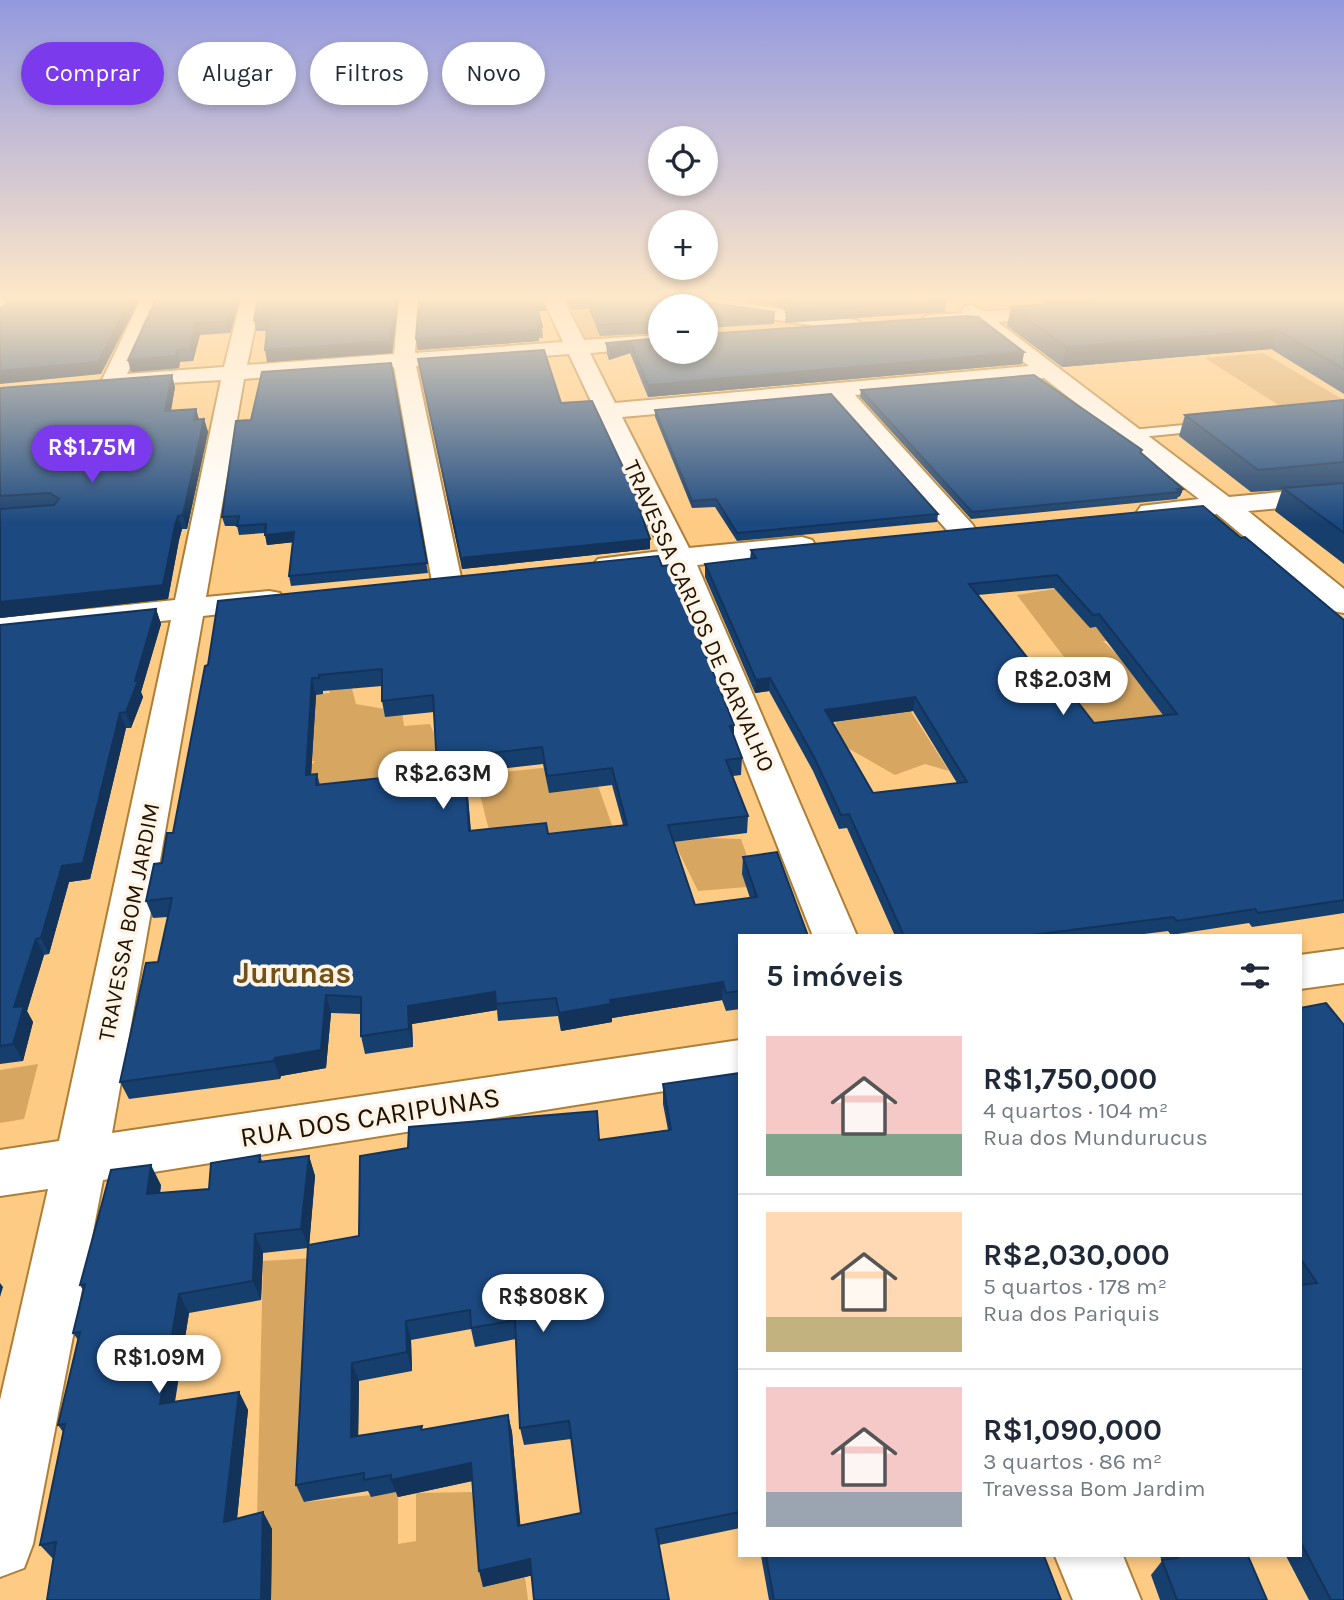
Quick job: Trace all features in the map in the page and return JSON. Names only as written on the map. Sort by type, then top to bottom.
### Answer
[{"type":"street","points":[[112,382],[116,374]]},
{"type":"street","points":[[87,384],[213,374]]},
{"type":"street","name":"TRAVESSA BOM JARDIM","points":[[0,1544],[83,1161],[233,374]]},
{"type":"street","points":[[406,374],[447,582]]},
{"type":"street","name":"TRAVESSA CARLOS DE CARVALHO","points":[[588,374],[679,558],[834,934]]},
{"type":"street","points":[[607,411],[1023,374]]},
{"type":"street","points":[[1053,374],[1223,505],[1344,604]]},
{"type":"street","points":[[839,392],[976,529],[922,534]]},
{"type":"street","points":[[1126,515],[1344,494]]},
{"type":"street","points":[[583,568],[827,544]]},
{"type":"street","points":[[0,628],[298,597]]},
{"type":"street","points":[[1302,972],[1344,965]]},
{"type":"street","name":"RUA DOS CARIPUNAS","points":[[0,1173],[738,1060]]},
{"type":"street","points":[[1089,1557],[1107,1600]]},
{"type":"lane","points":[[1131,434],[1218,426]]},
{"type":"shaded area","points":[[1229,374],[1299,374],[1344,400],[1344,419],[1305,422]]},
{"type":"shaded area","points":[[821,571],[949,771],[925,764],[895,775],[846,747],[835,724],[848,709]]},
{"type":"shaded area","points":[[1072,586],[1091,628],[1111,626],[1132,640],[1103,641],[1129,666],[1225,712],[1150,770],[1057,698],[1083,682],[1017,595]]},
{"type":"shaded area","points":[[325,667],[351,685],[356,704],[402,712],[404,726],[430,724],[453,779],[375,818],[296,781],[315,761],[287,763],[310,730],[314,716],[293,696],[330,693]]},
{"type":"shaded area","points":[[590,763],[618,842],[493,846],[475,775]]},
{"type":"shaded area","points":[[709,838],[741,839],[753,873],[743,874],[747,887],[698,891],[674,842]]},
{"type":"shaded area","points":[[38,1064],[24,1119],[0,1123],[0,1070]]},
{"type":"shaded area","points":[[315,1258],[305,1502],[398,1492],[398,1544],[416,1541],[416,1493],[477,1492],[483,1586],[525,1577],[528,1600],[255,1600],[263,1261]]},
{"type":"building","points":[[262,374],[393,374],[427,563],[289,576],[294,532],[265,535],[266,524],[237,526],[239,516],[222,517],[236,421],[251,420]]},
{"type":"building","points":[[421,374],[552,374],[561,403],[592,401],[638,499],[650,539],[461,558]]},
{"type":"building","points":[[643,374],[777,374],[648,385]]},
{"type":"building","points":[[172,375],[165,411],[196,409],[194,420],[204,419],[183,515],[178,516],[175,526],[163,585],[0,602],[0,509],[54,505],[59,499],[50,493],[0,496],[0,388]]},
{"type":"building","points":[[1034,375],[1142,450],[1140,452],[1183,489],[1177,489],[1180,492],[972,512],[861,390]]},
{"type":"building","points":[[831,394],[938,514],[737,533],[716,499],[692,501],[655,410]]},
{"type":"building","points":[[1344,400],[1344,462],[1258,470],[1185,415]]},
{"type":"building","points":[[1344,483],[1344,533],[1283,488]]},
{"type":"building","points":[[1203,506],[1241,538],[1245,537],[1344,620],[1344,900],[1258,913],[1255,909],[1177,921],[1173,917],[1040,934],[903,934],[849,814],[841,815],[814,757],[770,678],[756,680],[705,564],[756,558],[751,550]],"holes":[[[1057,575],[1093,615],[1099,614],[1177,714],[1094,723],[1070,692],[1056,694],[969,584]],[[915,697],[967,782],[873,793],[825,710]]]},
{"type":"building","points":[[658,556],[662,566],[670,565],[734,725],[730,726],[742,758],[726,760],[748,816],[668,825],[695,905],[757,897],[743,857],[777,852],[807,934],[738,934],[738,991],[726,993],[723,982],[610,1000],[611,1004],[559,1013],[556,998],[496,1004],[495,992],[408,1006],[409,1029],[361,1036],[361,997],[326,995],[321,1050],[275,1058],[274,1061],[120,1082],[146,963],[158,962],[172,898],[146,901],[154,864],[162,863],[167,833],[173,833],[205,666],[208,665],[218,601]],"holes":[[[382,669],[382,701],[433,695],[437,766],[400,770],[400,776],[316,785],[317,774],[306,775],[312,678]],[[542,747],[547,776],[612,768],[627,825],[548,834],[546,823],[469,831],[464,756]]]},
{"type":"building","points":[[156,609],[135,681],[138,681],[126,712],[120,713],[83,863],[62,866],[41,938],[36,939],[14,1007],[24,1006],[13,1044],[0,1046],[0,625]]},
{"type":"building","points":[[1326,1003],[1344,1025],[1344,1600],[1331,1600],[1302,1545],[1302,1285],[1317,1283],[1302,1261],[1302,1008]]},
{"type":"building","points":[[738,1073],[738,1512],[656,1529],[669,1600],[534,1600],[530,1559],[479,1571],[471,1463],[391,1480],[391,1475],[364,1480],[364,1473],[296,1485],[308,1245],[359,1236],[360,1156],[408,1148],[409,1127],[597,1111],[599,1140],[671,1130],[663,1084]],"holes":[[[470,1310],[471,1328],[515,1320],[520,1428],[569,1421],[581,1513],[518,1526],[508,1415],[421,1430],[422,1426],[351,1437],[352,1363],[407,1352],[406,1321]]]},
{"type":"building","points":[[260,1155],[259,1162],[309,1156],[301,1229],[255,1234],[253,1281],[179,1294],[160,1404],[239,1392],[224,1522],[263,1512],[261,1600],[47,1600],[56,1542],[40,1545],[65,1424],[58,1425],[80,1332],[73,1333],[85,1284],[80,1285],[111,1170],[151,1165],[147,1194],[209,1189],[211,1163]]},
{"type":"building","points":[[766,1557],[1044,1557],[1061,1600],[774,1600]]},
{"type":"building","points":[[1248,1557],[1267,1600],[1177,1600],[1162,1560]]},
{"type":"district","name":"Jurunas","points":[[294,973]]}]
